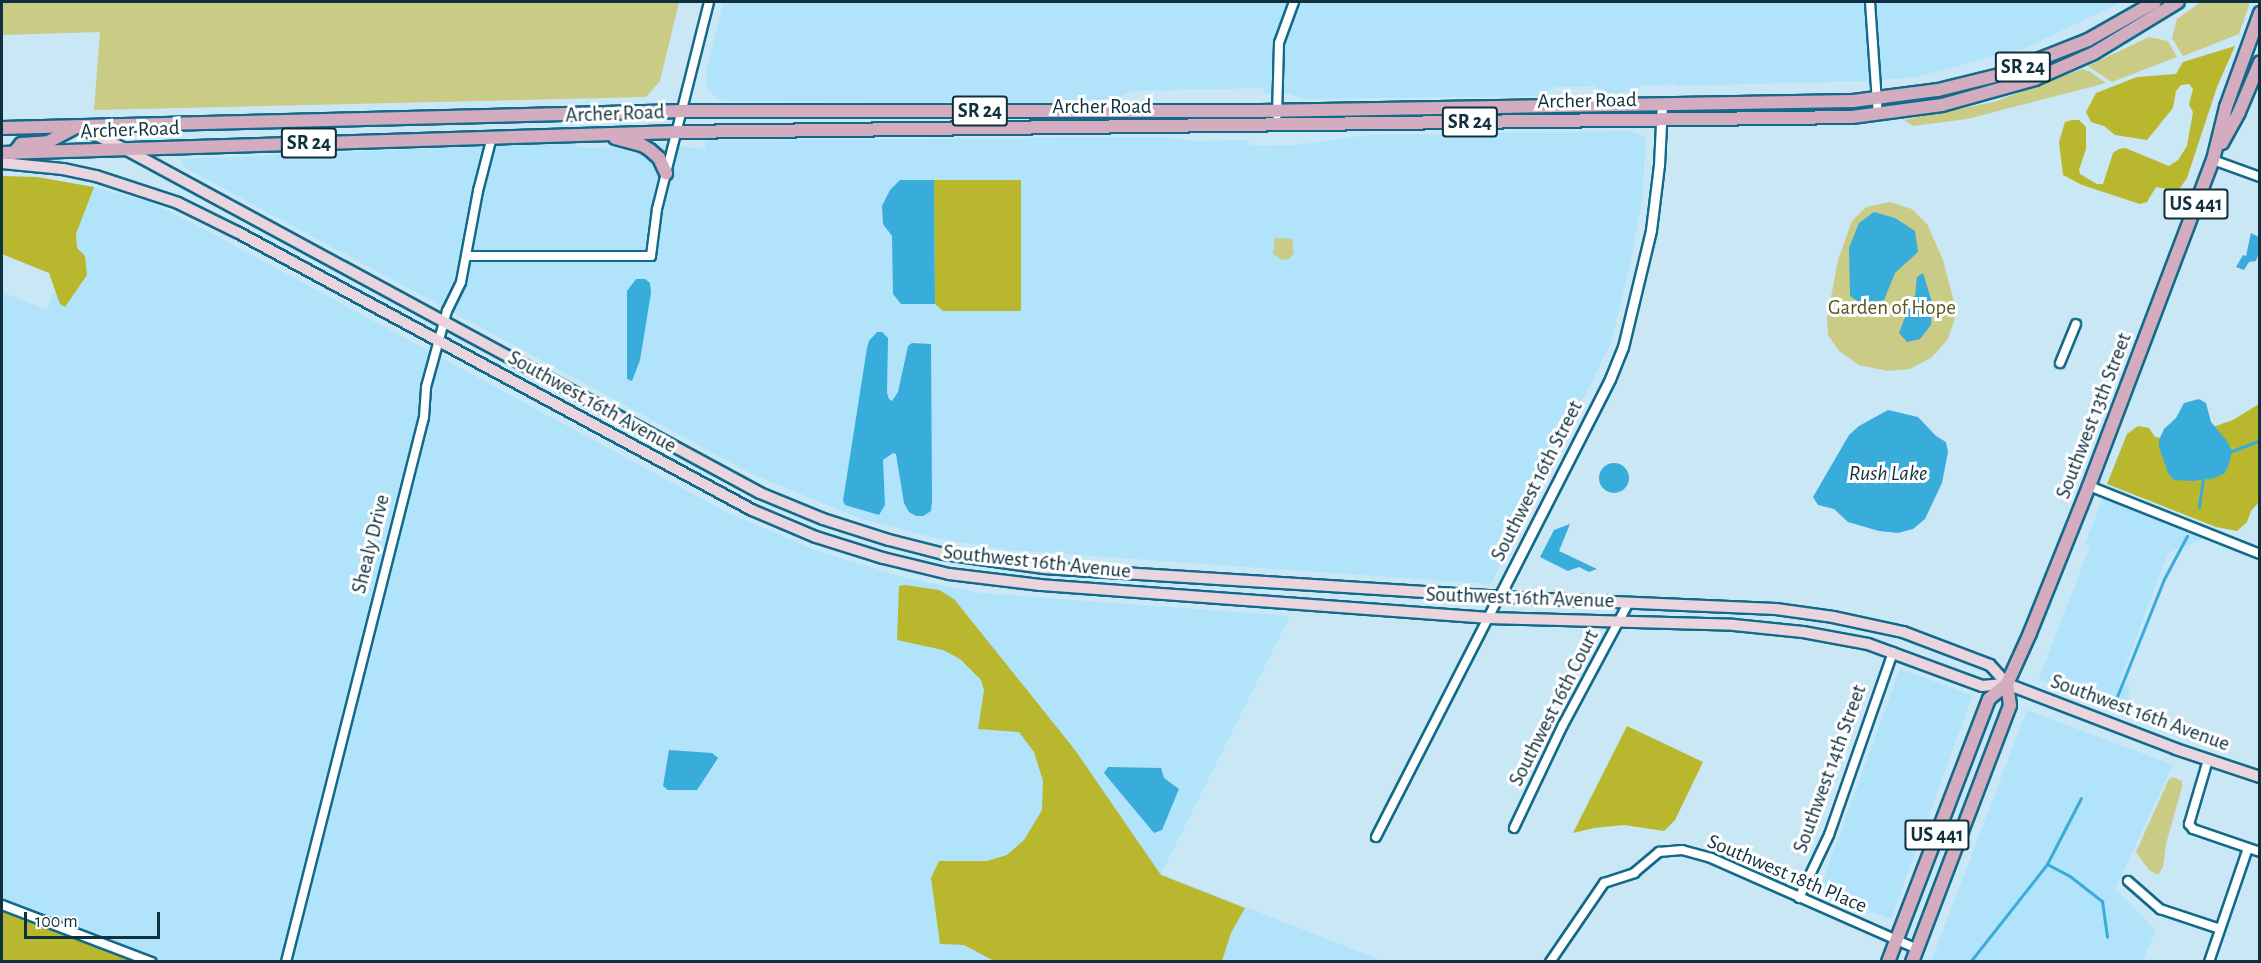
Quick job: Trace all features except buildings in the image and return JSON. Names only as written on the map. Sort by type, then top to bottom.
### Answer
[{"type":"main road","name":"Archer Road","points":[[8,153],[678,132],[1878,115],[1942,105],[2004,89],[2063,68],[2118,32],[2156,2]]},
{"type":"main road","name":"Archer Road","points":[[2,128],[682,111],[1277,110],[1878,99],[1938,90],[1999,75],[2118,32],[2178,2]]},
{"type":"main road","points":[[2255,2],[2259,13]]},
{"type":"main road","name":"Southwest 13th Street","points":[[1888,962],[1989,699],[2007,684],[2089,486],[2213,160],[2226,106],[2259,13]]},
{"type":"main road","name":"Southwest 13th Street","points":[[2213,160],[2239,112],[2259,62]]},
{"type":"main road","points":[[8,153],[21,144],[48,142],[77,126]]},
{"type":"main road","name":"Southwest 16th Avenue","points":[[77,126],[127,150],[760,493],[823,519],[889,540],[945,554],[1044,568],[1498,597],[1776,609],[1867,623],[1903,632],[1990,665],[2007,684]]},
{"type":"main road","points":[[590,134],[642,145],[659,158],[666,173]]},
{"type":"main road","name":"Southwest 16th Avenue","points":[[2,163],[63,169],[126,184],[178,203],[439,340],[752,510],[816,537],[883,558],[949,574],[1034,585],[1488,618],[1772,627],[1854,640],[1893,652],[1982,686],[2007,684],[2259,777]]},
{"type":"main road","name":"Southwest 13th Street","points":[[1912,962],[2010,705],[2007,684]]},
{"type":"street","points":[[466,256],[651,256],[657,209],[709,2]]},
{"type":"street","points":[[1277,125],[1280,43],[1294,2]]},
{"type":"street","points":[[1870,2],[1878,115]]},
{"type":"street","name":"Southwest 16th Street","points":[[1376,837],[1610,379],[1623,347],[1651,230],[1663,119],[1662,104]]},
{"type":"street","name":"Shealy Drive","points":[[286,962],[424,417],[426,387],[444,323],[459,290],[478,190],[492,137]]},
{"type":"street","points":[[2213,160],[2259,177]]},
{"type":"street","points":[[2060,363],[2076,324]]},
{"type":"street","points":[[2089,486],[2259,554]]},
{"type":"street","name":"Southwest 16th Court","points":[[1514,828],[1563,725],[1628,604]]},
{"type":"street","name":"Southwest 14th Street","points":[[1799,898],[1832,828],[1893,652]]},
{"type":"street","points":[[2208,760],[2189,824],[2193,829],[2259,852]]},
{"type":"street","points":[[2209,962],[2247,848]]},
{"type":"street","name":"Southwest 18th Place","points":[[1550,962],[1604,883],[1634,873],[1659,852],[1682,850],[1711,858],[1917,949]]},
{"type":"street","points":[[2128,881],[2160,909],[2220,929]]},
{"type":"street","points":[[2,904],[151,962]]},
{"type":"shaded area","points":[[723,2],[2122,2],[2025,48],[1916,77],[1868,81],[1676,86],[1675,84],[1641,86],[1637,92],[1609,93],[1593,86],[1555,87],[1537,96],[1303,99],[1290,94],[1266,94],[1262,88],[1131,91],[1116,99],[1067,102],[868,102],[724,101],[713,95],[707,88],[706,72]]},
{"type":"shaded area","points":[[2235,46],[2217,87],[2187,178],[2178,191],[2156,187],[2147,202],[2140,204],[2082,185],[2063,175],[2059,142],[2065,122],[2072,120],[2079,120],[2086,127],[2086,149],[2079,170],[2080,174],[2097,184],[2103,184],[2113,153],[2119,149],[2125,148],[2169,166],[2178,160],[2187,146],[2193,112],[2189,105],[2193,89],[2189,84],[2181,85],[2176,91],[2173,108],[2147,140],[2115,135],[2104,126],[2091,122],[2086,112],[2096,93],[2137,77],[2176,74],[2183,62]]},
{"type":"shaded area","points":[[1630,131],[1646,137],[1642,199],[1631,260],[1611,343],[1492,582],[1488,584],[1009,550],[935,538],[862,519],[754,475],[182,166],[182,159],[567,143],[588,148],[618,147],[648,155],[655,148],[663,145],[705,149],[705,141],[709,140],[1167,137],[1192,141],[1246,140],[1251,145],[1259,146],[1296,145],[1368,135]]},
{"type":"shaded area","points":[[2,176],[37,177],[94,187],[76,234],[77,248],[85,256],[87,275],[65,307],[60,304],[49,273],[2,254]]},
{"type":"shaded area","points":[[934,180],[1021,180],[1021,311],[943,311],[935,304]]},
{"type":"shaded area","points":[[94,187],[149,202],[189,221],[726,512],[815,550],[906,578],[980,593],[1290,616],[1161,874],[1383,961],[2,961],[2,292],[47,310]]},
{"type":"shaded area","points":[[2259,404],[2259,502],[2251,511],[2247,522],[2237,531],[2216,527],[2107,484],[2127,434],[2138,426],[2149,428],[2155,437],[2175,440],[2233,420]]},
{"type":"shaded area","points":[[2103,498],[2203,539],[2168,553],[2119,683],[2128,687],[2131,714],[2039,679],[2090,546],[2085,544]]},
{"type":"shaded area","points":[[899,586],[939,590],[954,599],[1075,750],[1161,875],[1245,908],[1231,933],[1222,961],[994,961],[964,945],[940,944],[931,878],[939,861],[987,861],[1007,855],[1024,840],[1042,810],[1043,781],[1034,752],[1019,732],[978,729],[984,690],[981,680],[960,659],[943,650],[897,640]]},
{"type":"shaded area","points":[[1900,669],[1972,695],[1891,919],[1819,893]]},
{"type":"shaded area","points":[[2027,710],[2173,765],[2115,889],[2156,931],[2142,961],[1931,962]]},
{"type":"shaded area","points":[[1627,726],[1703,762],[1675,820],[1664,831],[1624,825],[1573,833]]},
{"type":"shaded area","points":[[2,910],[136,961],[2,961]]},
{"type":"green space","points":[[2,2],[679,2],[660,81],[646,97],[94,110],[100,32],[2,35]]},
{"type":"green space","points":[[2201,2],[2249,2],[2249,5],[2239,34],[2183,56],[2172,38],[2177,19]]},
{"type":"green space","points":[[2149,37],[2168,41],[2177,57],[2112,82],[2088,66]]},
{"type":"green space","points":[[2082,69],[2106,83],[1967,119],[1913,126],[1904,120],[1994,102]]},
{"type":"green space","name":"Garden of Hope","points":[[1890,202],[1912,209],[1927,224],[1943,260],[1955,306],[1954,321],[1948,339],[1931,358],[1910,369],[1887,371],[1859,365],[1839,351],[1828,335],[1827,319],[1838,260],[1852,221],[1866,207]]},
{"type":"green space","points":[[1275,238],[1292,239],[1294,253],[1289,259],[1282,260],[1273,254]]},
{"type":"green space","points":[[2173,777],[2182,781],[2182,787],[2166,844],[2163,867],[2158,875],[2149,870],[2136,852],[2169,779]]},
{"type":"water","points":[[900,180],[934,180],[935,304],[901,304],[893,294],[892,236],[883,224],[882,206],[890,190]]},
{"type":"water","points":[[1874,212],[1895,218],[1915,231],[1918,252],[1895,273],[1884,300],[1872,307],[1864,306],[1850,296],[1849,248],[1859,223]]},
{"type":"water","points":[[2251,233],[2259,237],[2259,253],[2256,261],[2249,262],[2244,270],[2236,267],[2243,255],[2246,256]]},
{"type":"water","points":[[1923,273],[1932,302],[1931,325],[1920,339],[1907,342],[1899,333],[1907,312],[1902,302],[1915,296],[1917,277]]},
{"type":"water","points":[[636,279],[645,279],[650,283],[651,293],[640,360],[632,381],[627,379],[627,291]]},
{"type":"water","points":[[877,332],[882,332],[888,338],[887,393],[892,401],[898,392],[908,346],[912,343],[931,344],[932,501],[931,511],[923,516],[916,516],[909,512],[904,503],[896,454],[893,453],[883,460],[885,505],[879,515],[845,505],[843,501],[867,348],[869,341]]},
{"type":"water","points":[[2199,399],[2206,403],[2211,422],[2227,441],[2232,451],[2229,464],[2225,473],[2215,478],[2193,481],[2174,480],[2168,473],[2159,447],[2159,440],[2164,429],[2176,418],[2184,403]]},
{"type":"water","name":"Rush Lake","points":[[1888,410],[1918,417],[1936,436],[1946,442],[1948,452],[1942,483],[1925,519],[1913,529],[1898,533],[1879,531],[1848,522],[1834,509],[1818,505],[1813,497],[1849,435],[1859,426]]},
{"type":"water","points":[[1614,463],[1625,467],[1629,478],[1625,489],[1614,493],[1603,489],[1599,478],[1603,467]]},
{"type":"water","points":[[1570,524],[1559,551],[1597,569],[1589,572],[1579,567],[1568,571],[1540,557],[1554,530]]},
{"type":"water","points":[[669,750],[712,753],[718,758],[697,790],[668,790],[663,786]]},
{"type":"water","points":[[1108,767],[1161,768],[1164,778],[1179,789],[1162,830],[1154,833],[1104,773]]},
{"type":"waterway","points":[[2232,451],[2260,440]]},
{"type":"waterway","points":[[2199,507],[2203,479]]},
{"type":"waterway","points":[[2116,699],[2164,579],[2187,536]]},
{"type":"waterway","points":[[1970,962],[2047,864],[2081,798]]},
{"type":"waterway","points":[[2047,864],[2071,877],[2102,901],[2107,937]]}]
